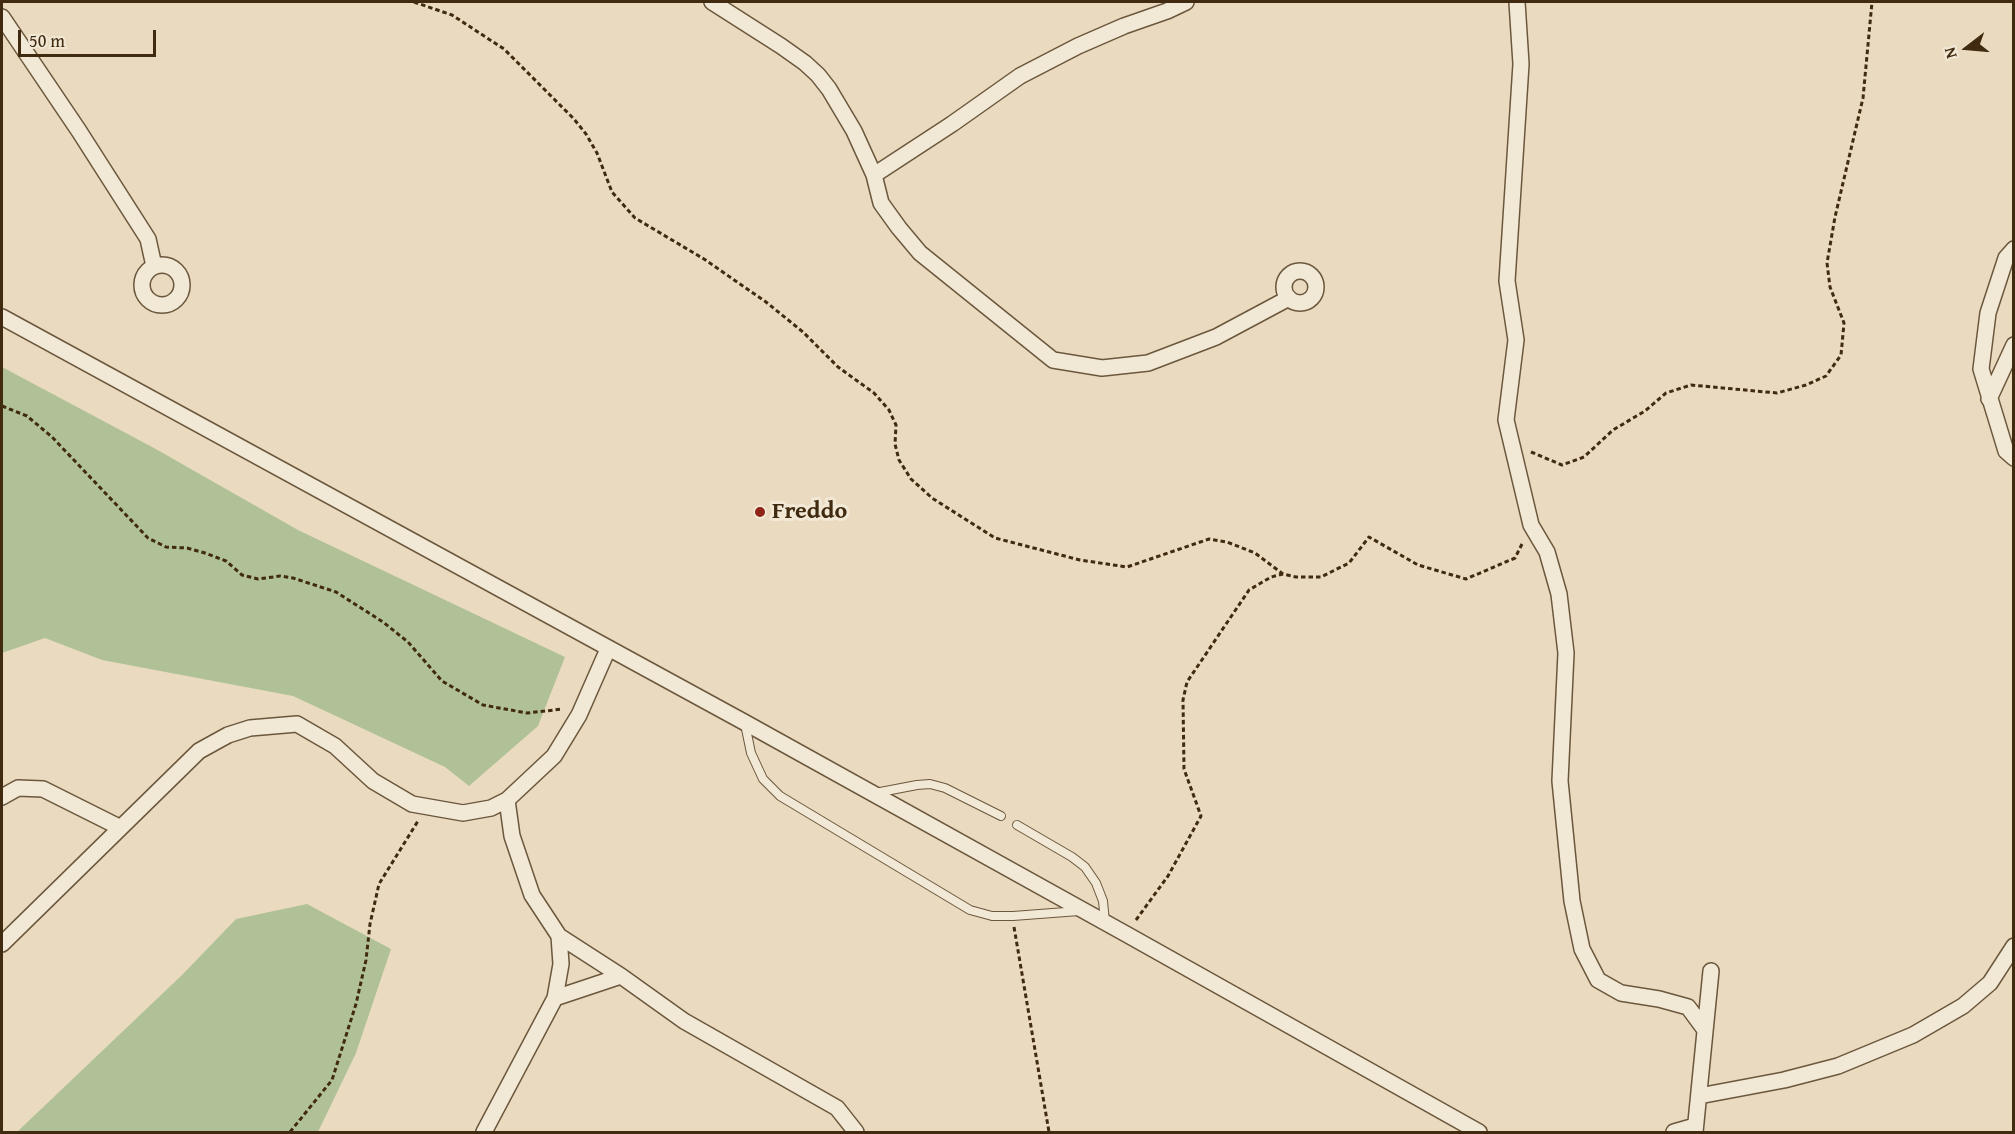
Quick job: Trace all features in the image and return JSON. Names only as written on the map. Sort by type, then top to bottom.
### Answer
[{"type":"street","points":[[712,2],[781,46],[818,75],[846,116],[874,175],[881,203],[920,253],[1053,360],[1102,368],[1148,363],[1216,337],[1289,298]]},
{"type":"street","points":[[874,175],[1020,76],[1078,46],[1186,2]]},
{"type":"street","points":[[1517,2],[1521,64],[1507,281],[1516,340],[1506,420],[1531,525],[1547,552],[1559,594],[1566,653],[1560,782],[1572,900],[1582,949],[1598,980],[1621,993],[1659,999],[1688,1007],[1705,1030]]},
{"type":"street","points":[[2,17],[148,239],[154,266]]},
{"type":"street","points":[[2013,249],[2006,258],[1988,313],[1981,369],[2006,451],[2013,458]]},
{"type":"street","points":[[2,317],[744,722],[1479,1132]]},
{"type":"street","points":[[1989,399],[2013,345]]},
{"type":"street","points":[[2,945],[119,827],[199,751],[228,735],[250,728],[297,724],[335,746],[374,781],[412,804],[463,813],[491,808],[507,800],[554,756],[579,715],[608,649]]},
{"type":"street","points":[[2,797],[18,788],[43,789],[119,827]]},
{"type":"street","points":[[507,800],[512,836],[532,895],[559,936],[684,1021],[837,1108],[856,1132]]},
{"type":"street","points":[[483,1132],[555,998],[561,964],[559,936]]},
{"type":"street","points":[[1699,1096],[1784,1080],[1838,1066],[1913,1035],[1963,1006],[1990,983],[2013,946]]},
{"type":"street","points":[[1674,1132],[1695,1129],[1711,970]]},
{"type":"street","points":[[555,998],[621,976]]},
{"type":"lane","points":[[744,722],[751,753],[763,779],[780,796],[970,910],[992,916],[1084,910]]},
{"type":"lane","points":[[873,794],[930,784],[945,788],[1001,816]]},
{"type":"lane","points":[[1017,825],[1085,867],[1096,883],[1103,901],[1105,922]]},
{"type":"path","points":[[414,2],[452,15],[504,49],[586,134],[597,153],[612,192],[635,218],[704,260],[766,302],[803,332],[838,367],[874,393],[889,410],[896,425],[895,444],[899,460],[911,479],[932,498],[995,538],[1080,560],[1127,567],[1209,539],[1227,542],[1255,553],[1283,574],[1296,577],[1321,577],[1350,563],[1369,537],[1418,565],[1466,579],[1515,558],[1531,525]]},
{"type":"path","points":[[1510,442],[1562,465],[1584,457],[1614,430],[1645,411],[1666,393],[1691,386],[1778,393],[1806,385],[1826,376],[1841,354],[1844,323],[1830,288],[1827,263],[1835,217],[1863,98],[1872,2]]},
{"type":"path","points":[[2,405],[27,416],[52,437],[148,538],[166,547],[187,548],[226,561],[242,575],[258,579],[280,576],[294,578],[336,592],[383,621],[408,642],[442,681],[483,705],[528,713],[563,709],[579,715]]},
{"type":"path","points":[[1126,934],[1168,876],[1201,816],[1184,769],[1183,700],[1187,682],[1249,591],[1271,577],[1283,574]]},
{"type":"path","points":[[290,1132],[332,1080],[356,1004],[379,884],[428,807]]},
{"type":"path","points":[[1013,916],[1048,1132]]},
{"type":"green space","points":[[2,367],[154,448],[298,530],[565,657],[538,726],[469,786],[445,767],[293,696],[102,660],[45,638],[2,653]]},
{"type":"green space","points":[[307,904],[391,949],[356,1053],[318,1132],[17,1132],[183,974],[236,919]]},
{"type":"place","name":"Freddo","points":[[760,512]]}]
